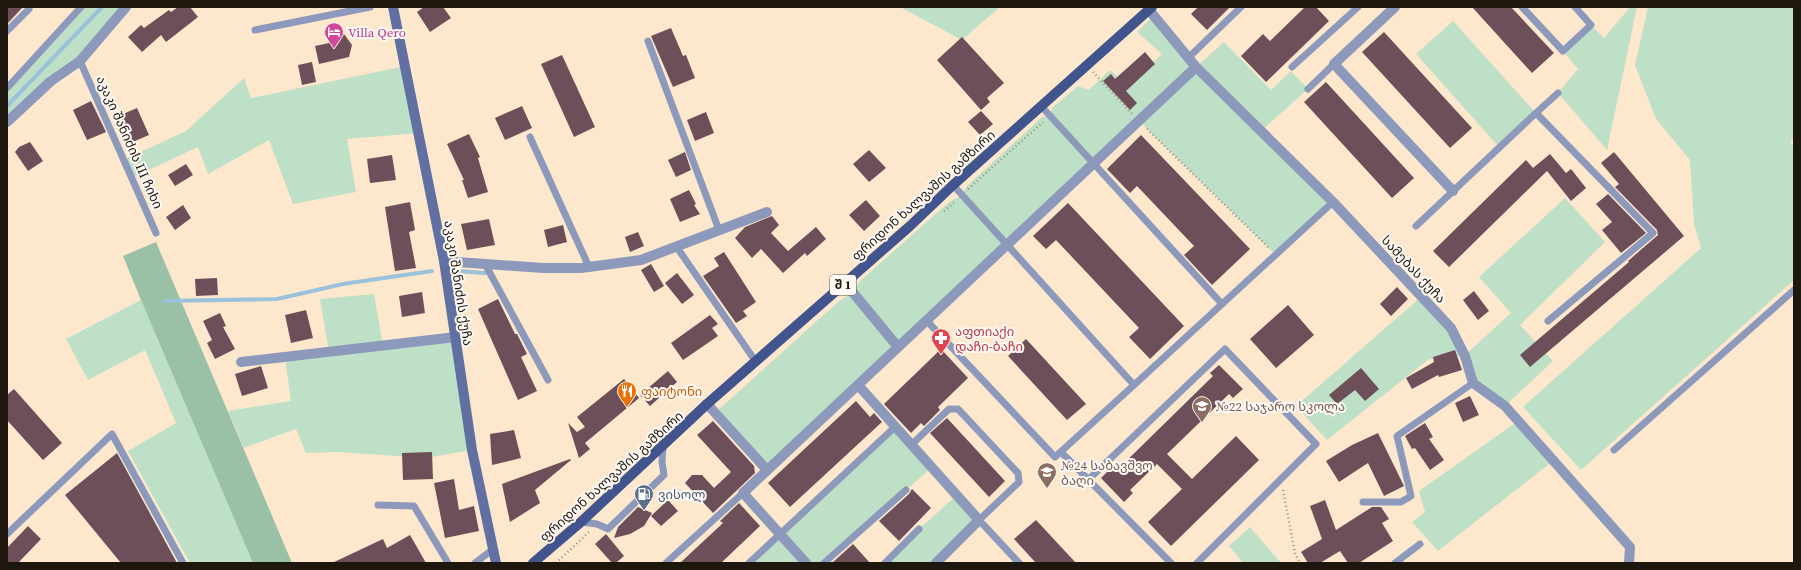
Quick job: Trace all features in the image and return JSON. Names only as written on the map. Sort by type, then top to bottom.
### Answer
[{"type":"main road","name":"ფრიდონ ხალვაშის გამზირი","points":[[533,563],[581,522],[663,447],[707,404],[1042,107],[1150,9]]},
{"type":"street","points":[[7,122],[51,81],[80,61],[126,7]]},
{"type":"street","name":"აკაკი შანიძის ქუჩა","points":[[393,7],[444,261],[472,450],[492,550],[496,563]]},
{"type":"street","name":"სამებას ქუჩა","points":[[1150,9],[1196,68],[1332,202],[1451,328],[1464,356],[1473,383]]},
{"type":"street","points":[[1389,9],[1334,64],[1452,191]]},
{"type":"street","points":[[806,563],[743,492],[1196,68]]},
{"type":"street","points":[[444,261],[543,268],[589,267],[641,260],[767,212]]},
{"type":"street","points":[[844,283],[898,347]]},
{"type":"street","points":[[241,362],[456,337]]},
{"type":"street","points":[[1473,383],[1505,406],[1630,547],[1629,563]]},
{"type":"street","points":[[858,385],[979,520],[941,562]]},
{"type":"street","points":[[707,404],[767,470]]},
{"type":"lane","points":[[7,88],[81,7]]},
{"type":"lane","points":[[254,30],[370,7]]},
{"type":"lane","points":[[1188,58],[1241,7]]},
{"type":"lane","points":[[1292,67],[1358,7]]},
{"type":"lane","points":[[1522,7],[1563,51],[1591,25],[1574,7]]},
{"type":"lane","points":[[7,31],[29,10]]},
{"type":"lane","points":[[648,41],[719,230]]},
{"type":"lane","name":"აკაკი შანიძის III ჩიხი","points":[[80,61],[156,233]]},
{"type":"lane","points":[[1308,89],[1334,64]]},
{"type":"lane","points":[[1416,226],[1558,93]]},
{"type":"lane","points":[[1042,107],[1222,304]]},
{"type":"lane","points":[[1536,113],[1653,233],[1548,321]]},
{"type":"lane","points":[[530,137],[589,267]]},
{"type":"lane","points":[[953,185],[1134,385]]},
{"type":"lane","points":[[926,320],[1054,457],[1276,255],[1332,202]]},
{"type":"lane","points":[[676,246],[756,362]]},
{"type":"lane","points":[[485,264],[548,380]]},
{"type":"lane","points":[[1614,450],[1794,290]]},
{"type":"lane","points":[[1088,480],[1225,349],[1316,444],[1197,563]]},
{"type":"lane","points":[[1363,502],[1401,502],[1411,496],[1397,436],[1473,383]]},
{"type":"lane","points":[[912,444],[949,410],[958,409],[1018,473],[1019,482],[979,520],[1020,563]]},
{"type":"lane","points":[[749,563],[896,426]]},
{"type":"lane","points":[[7,534],[112,434],[183,563]]},
{"type":"lane","points":[[581,522],[597,524],[608,529],[664,475],[662,462],[663,447]]},
{"type":"lane","points":[[1061,452],[1171,563]]},
{"type":"lane","points":[[824,563],[906,490]]},
{"type":"lane","points":[[666,563],[743,492]]},
{"type":"lane","points":[[378,505],[414,506],[448,563]]},
{"type":"lane","points":[[885,563],[919,529]]},
{"type":"lane","points":[[1395,563],[1420,544]]},
{"type":"lane","points":[[476,563],[492,550]]},
{"type":"path","points":[[1087,66],[1139,121],[1276,255]]},
{"type":"path","points":[[1281,479],[1295,553],[1300,563]]},
{"type":"green space","points":[[81,7],[126,7],[80,61],[7,122],[7,88]]},
{"type":"green space","points":[[900,7],[1000,7],[962,40]]},
{"type":"green space","points":[[1630,7],[1637,7],[1607,150],[1558,93],[1578,69],[1563,51],[1591,25],[1604,38]]},
{"type":"green space","points":[[1648,7],[1794,7],[1794,138],[1790,142],[1794,147],[1794,280],[1581,470],[1523,407],[1701,248],[1694,224],[1690,160],[1656,119],[1635,65]]},
{"type":"green space","points":[[1153,16],[1196,67],[1224,42],[1271,90],[1291,71],[1308,89],[1261,131],[1333,202],[1276,255],[1139,121],[767,470],[715,413],[839,301],[852,293],[860,281],[949,202],[962,195],[967,186],[1042,117],[1051,115],[1052,108],[1078,86],[1089,90],[1110,70],[1128,85],[1162,54],[1137,32]]},
{"type":"green space","points":[[1453,21],[1536,113],[1499,147],[1416,54]]},
{"type":"green space","points":[[405,66],[419,133],[347,139],[356,192],[293,204],[269,140],[208,174],[198,147],[132,178],[123,160],[186,131],[244,78],[251,98]]},
{"type":"green space","points":[[1565,198],[1605,242],[1520,325],[1553,361],[1505,406],[1473,383],[1464,356],[1429,359],[1327,440],[1296,406],[1422,296],[1465,355],[1511,313],[1479,277]]},
{"type":"green space","points":[[156,242],[292,563],[253,563],[141,300],[123,256]]},
{"type":"green space","points":[[374,294],[383,346],[456,337],[472,450],[426,458],[339,452],[306,453],[296,429],[244,448],[228,411],[291,401],[285,357],[329,352],[320,299]]},
{"type":"green space","points":[[141,300],[253,563],[190,563],[128,451],[176,423],[145,350],[88,380],[66,339]]},
{"type":"green space","points":[[1518,421],[1553,461],[1438,551],[1412,522],[1425,512],[1419,491]]},
{"type":"green space","points":[[896,426],[932,467],[824,563],[749,563]]},
{"type":"green space","points":[[957,495],[979,520],[936,563],[885,563],[919,529]]},
{"type":"green space","points":[[1250,527],[1281,563],[1243,563],[1229,546]]},
{"type":"building","points":[[7,7],[23,7],[7,24]]},
{"type":"building","points":[[178,7],[190,7],[198,17],[166,42],[161,35],[142,52],[128,37],[141,25],[144,28],[169,10],[171,12]]},
{"type":"building","points":[[424,7],[443,7],[451,18],[430,32],[417,12]]},
{"type":"building","points":[[1198,7],[1230,7],[1207,30],[1191,14]]},
{"type":"building","points":[[1305,7],[1316,7],[1329,21],[1266,82],[1241,56],[1263,34],[1270,41]]},
{"type":"building","points":[[1472,7],[1511,7],[1554,53],[1532,73]]},
{"type":"building","points":[[671,28],[683,56],[686,55],[695,78],[673,87],[651,36]]},
{"type":"building","points":[[1384,32],[1472,128],[1450,148],[1362,52]]},
{"type":"building","name":"Villa Qero","points":[[344,34],[352,45],[349,57],[319,64],[315,46],[329,43],[328,37]]},
{"type":"building","points":[[962,37],[1004,83],[987,98],[990,102],[981,110],[937,60]]},
{"type":"building","points":[[1145,52],[1155,64],[1126,91],[1137,103],[1130,110],[1103,81],[1111,74],[1115,79]]},
{"type":"building","points":[[562,55],[595,127],[574,137],[541,64]]},
{"type":"building","points":[[312,62],[316,82],[302,85],[298,65]]},
{"type":"building","points":[[1326,82],[1414,178],[1392,198],[1304,102]]},
{"type":"building","points":[[91,101],[106,132],[87,140],[73,110]]},
{"type":"building","points":[[522,106],[532,128],[505,140],[495,118]]},
{"type":"building","points":[[137,108],[149,135],[128,144],[116,117]]},
{"type":"building","points":[[981,111],[993,124],[980,135],[968,122]]},
{"type":"building","points":[[706,112],[714,133],[695,141],[687,120]]},
{"type":"building","points":[[469,134],[480,157],[478,158],[488,192],[468,198],[462,180],[464,180],[447,144]]},
{"type":"building","points":[[1141,135],[1250,249],[1212,285],[1184,255],[1194,246],[1137,186],[1130,193],[1107,169]]},
{"type":"building","points":[[30,142],[43,161],[28,171],[15,152],[19,147]]},
{"type":"building","points":[[869,150],[886,168],[869,182],[853,164]]},
{"type":"building","points":[[685,152],[691,170],[676,177],[668,160]]},
{"type":"building","points":[[1614,152],[1684,236],[1530,367],[1520,355],[1629,262],[1628,261],[1658,235],[1657,230],[1615,187],[1619,184],[1601,163]]},
{"type":"building","points":[[1550,154],[1566,173],[1571,169],[1586,188],[1571,201],[1547,171],[1449,267],[1433,251],[1526,160],[1533,168]]},
{"type":"building","points":[[392,155],[396,180],[370,183],[367,159]]},
{"type":"building","points":[[186,164],[193,175],[175,186],[168,175]]},
{"type":"building","points":[[689,190],[696,204],[694,205],[700,214],[680,222],[670,199]]},
{"type":"building","points":[[1608,194],[1646,233],[1621,253],[1602,230],[1612,222],[1596,204]]},
{"type":"building","points":[[866,200],[880,216],[864,231],[849,215]]},
{"type":"building","points":[[410,202],[415,230],[409,232],[416,268],[395,271],[385,207]]},
{"type":"building","points":[[1068,203],[1184,326],[1150,359],[1129,337],[1139,328],[1056,240],[1046,249],[1033,236]]},
{"type":"building","points":[[183,205],[191,218],[175,230],[166,217]]},
{"type":"building","points":[[772,216],[779,225],[771,233],[788,251],[816,227],[826,239],[807,256],[805,253],[783,273],[761,249],[752,258],[735,238],[745,227]]},
{"type":"building","points":[[489,219],[495,245],[467,250],[461,224]]},
{"type":"building","points":[[563,225],[567,242],[548,247],[544,230]]},
{"type":"building","points":[[638,232],[644,246],[630,252],[625,237]]},
{"type":"building","points":[[724,252],[756,302],[743,311],[747,316],[736,323],[703,276],[719,266],[714,258]]},
{"type":"building","points":[[651,264],[664,286],[654,292],[641,270]]},
{"type":"building","points":[[677,273],[694,295],[682,304],[665,283]]},
{"type":"building","points":[[217,278],[218,295],[196,296],[195,279]]},
{"type":"building","points":[[1397,287],[1408,299],[1391,316],[1380,304]]},
{"type":"building","points":[[1474,291],[1489,311],[1478,320],[1463,300]]},
{"type":"building","points":[[422,292],[425,313],[402,317],[399,296]]},
{"type":"building","points":[[498,299],[515,334],[517,334],[527,354],[521,357],[537,391],[518,400],[478,309]]},
{"type":"building","points":[[1288,305],[1314,335],[1276,368],[1250,339]]},
{"type":"building","points":[[306,310],[313,338],[291,343],[285,315]]},
{"type":"building","points":[[220,313],[226,326],[223,327],[235,349],[215,359],[207,343],[212,340],[203,321]]},
{"type":"building","points":[[710,315],[718,324],[712,328],[718,336],[683,360],[671,343]]},
{"type":"building","points":[[1026,339],[1086,404],[1067,420],[1008,356]]},
{"type":"building","points":[[941,349],[968,378],[938,407],[940,410],[924,426],[921,423],[911,433],[884,404]]},
{"type":"building","points":[[1455,350],[1462,370],[1439,377],[1438,375],[1412,389],[1406,378],[1434,362],[1433,357]]},
{"type":"building","points":[[1219,365],[1243,389],[1233,398],[1229,394],[1167,454],[1192,479],[1236,436],[1259,460],[1171,546],[1148,522],[1182,489],[1157,464],[1130,490],[1133,493],[1124,502],[1101,478],[1111,468],[1115,472],[1213,376],[1210,373]]},
{"type":"building","points":[[261,366],[268,388],[242,396],[235,374]]},
{"type":"building","points":[[1361,368],[1379,389],[1365,401],[1355,390],[1337,404],[1329,395]]},
{"type":"building","points":[[668,371],[677,382],[650,406],[640,395]]},
{"type":"building","points":[[624,379],[639,398],[585,443],[590,449],[579,458],[568,423],[577,432],[585,427],[577,417]]},
{"type":"building","points":[[14,389],[62,443],[43,460],[7,420],[7,395]]},
{"type":"building","points":[[1470,396],[1479,415],[1463,422],[1455,403]]},
{"type":"building","points":[[856,401],[870,417],[874,413],[882,422],[790,507],[768,483]]},
{"type":"building","points":[[947,418],[1005,481],[989,497],[930,433]]},
{"type":"building","points":[[713,421],[754,466],[755,473],[713,513],[685,483],[692,475],[702,475],[714,488],[731,472],[697,435]]},
{"type":"building","points":[[1425,423],[1433,437],[1429,439],[1444,460],[1430,470],[1415,448],[1412,449],[1405,436]]},
{"type":"building","points":[[514,430],[521,458],[492,465],[490,434]]},
{"type":"building","points":[[1378,433],[1404,486],[1384,496],[1368,463],[1339,482],[1326,461],[1352,445]]},
{"type":"building","points":[[432,452],[433,479],[403,480],[402,453]]},
{"type":"building","points":[[117,453],[177,563],[121,563],[65,495]]},
{"type":"building","points":[[570,459],[571,460],[535,490],[540,503],[510,522],[502,484]]},
{"type":"building","points":[[454,479],[459,510],[474,506],[479,531],[445,538],[434,483]]},
{"type":"building","points":[[912,489],[931,508],[899,541],[879,521],[909,494]]},
{"type":"building","points":[[668,500],[678,511],[661,526],[651,516]]},
{"type":"building","points":[[1325,500],[1336,530],[1372,507],[1381,507],[1389,519],[1382,523],[1393,541],[1359,563],[1348,563],[1340,551],[1320,563],[1308,563],[1301,552],[1322,539],[1310,506]]},
{"type":"building","points":[[739,503],[760,526],[721,563],[680,563],[723,523],[720,521]]},
{"type":"building","points":[[638,507],[652,513],[644,526],[630,534],[614,538],[618,527]]},
{"type":"building","points":[[1036,520],[1076,563],[1036,563],[1014,539]]},
{"type":"building","points":[[28,526],[41,539],[18,563],[7,563],[7,548]]},
{"type":"building","points":[[606,534],[624,556],[616,563],[612,563],[595,544]]},
{"type":"building","points":[[410,535],[426,563],[332,563],[383,539],[387,548]]},
{"type":"building","points":[[853,544],[870,563],[832,563]]},
{"type":"waterway","points":[[7,106],[102,7]]},
{"type":"waterway","points":[[165,301],[277,299],[343,284],[432,271]]},
{"type":"waterway","points":[[457,271],[485,273]]},
{"type":"place","name":"Villa Qero","points":[[334,49]]},
{"type":"place","name":"აფთიაქი დაჩი-ბაჩი","points":[[941,355]]},
{"type":"place","name":"ფაიტონი","points":[[627,408]]},
{"type":"place","name":"№22 საჯარო სკოლა","points":[[1202,423]]},
{"type":"place","name":"№24 საბავშვო ბაღი","points":[[1047,489]]},
{"type":"place","name":"ვისოლ","points":[[644,511]]}]
